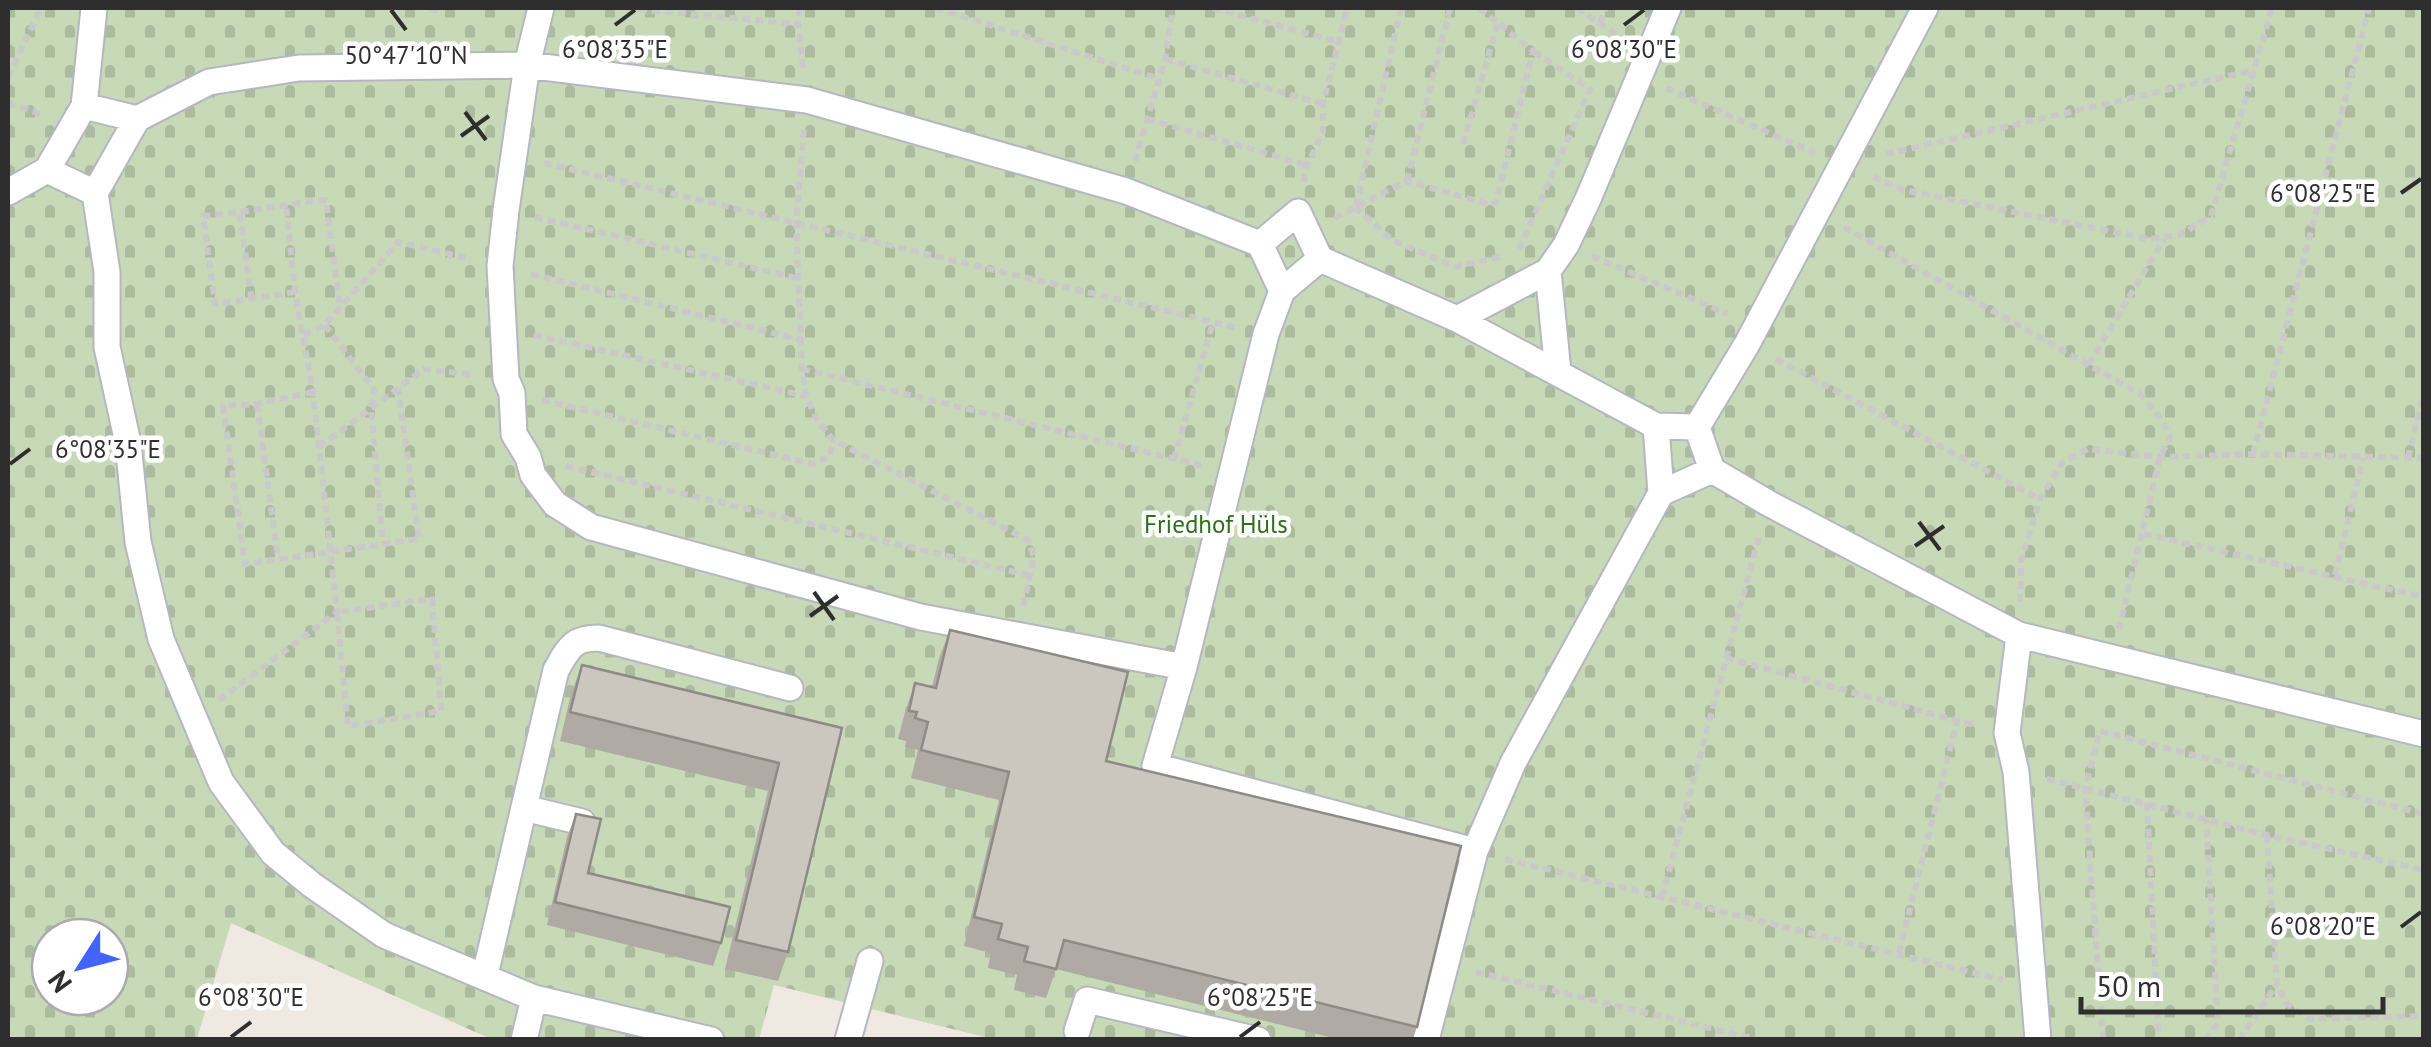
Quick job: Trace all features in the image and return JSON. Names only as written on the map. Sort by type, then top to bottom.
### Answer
[{"type":"lane","points":[[8,192],[47,170],[84,106],[94,8]]},
{"type":"lane","points":[[541,8],[527,66],[500,266],[502,328],[514,434],[554,504],[592,526],[921,617],[1184,667]]},
{"type":"lane","points":[[1457,320],[1548,271],[1566,245],[1668,8]]},
{"type":"lane","points":[[1697,427],[1752,335],[1925,8]]},
{"type":"lane","points":[[711,1040],[534,998],[384,935],[273,853],[222,782],[160,640],[138,542],[128,443],[107,347],[106,272],[94,193],[137,119],[208,82],[299,68],[527,66],[807,100],[1126,191],[1260,244],[1282,291]]},
{"type":"lane","points":[[84,106],[137,119]]},
{"type":"lane","points":[[47,170],[94,193]]},
{"type":"lane","points":[[1260,244],[1298,212],[1320,260],[1457,320],[1656,426],[1697,427]]},
{"type":"lane","points":[[1320,260],[1282,291],[1266,334],[1184,667],[1155,766],[1475,851]]},
{"type":"lane","points":[[1548,271],[1558,372]]},
{"type":"lane","points":[[1426,1040],[1475,851],[1513,763],[1661,494],[1656,426]]},
{"type":"lane","points":[[1697,427],[1712,470],[2019,635],[2424,734]]},
{"type":"lane","points":[[1661,494],[1712,470]]},
{"type":"lane","points":[[2019,635],[2008,733],[2016,772],[2038,1040]]},
{"type":"lane","points":[[485,975],[556,670],[569,649],[582,638],[599,638],[790,688]]},
{"type":"lane","points":[[524,808],[582,822]]},
{"type":"lane","points":[[848,1040],[870,961]]},
{"type":"lane","points":[[524,1040],[534,998]]},
{"type":"lane","points":[[1077,1031],[1086,1000],[1258,1040]]},
{"type":"path","points":[[8,77],[42,8]]},
{"type":"path","points":[[429,8],[437,8]]},
{"type":"path","points":[[626,8],[798,24]]},
{"type":"path","points":[[800,8],[798,24],[807,100],[796,222],[796,278],[806,396],[817,420],[833,440],[1028,540],[1034,557],[1032,576],[1015,637]]},
{"type":"path","points":[[936,8],[1157,78]]},
{"type":"path","points":[[1126,191],[1165,59],[1173,8]]},
{"type":"path","points":[[1213,8],[1339,42]]},
{"type":"path","points":[[1298,212],[1307,164],[1322,132],[1323,104],[1347,8]]},
{"type":"path","points":[[1355,207],[1401,8]]},
{"type":"path","points":[[1407,180],[1450,8]]},
{"type":"path","points":[[1355,207],[1392,240],[1455,267],[1517,253],[1590,89],[1479,8]]},
{"type":"path","points":[[1576,8],[1629,44],[1651,46]]},
{"type":"path","points":[[1600,23],[1606,8]]},
{"type":"path","points":[[1640,77],[1903,190],[2149,240],[2180,234],[2211,216],[2272,8]]},
{"type":"path","points":[[2253,454],[2369,8]]},
{"type":"path","points":[[1463,144],[1498,22]]},
{"type":"path","points":[[1355,207],[1407,180],[1492,205],[1496,202],[1533,51]]},
{"type":"path","points":[[1165,59],[1323,104]]},
{"type":"path","points":[[1842,164],[2255,70]]},
{"type":"path","points":[[1147,119],[1307,164]]},
{"type":"path","points":[[514,156],[1266,334]]},
{"type":"path","points":[[295,292],[215,304],[203,216],[326,200],[340,308]]},
{"type":"path","points":[[195,718],[337,612],[432,599],[441,711],[348,726],[337,612],[319,447],[286,204]]},
{"type":"path","points":[[506,210],[796,278]]},
{"type":"path","points":[[1816,212],[2140,394],[2162,420],[2170,438],[2160,457],[2112,660]]},
{"type":"path","points":[[240,214],[251,296]]},
{"type":"path","points":[[2089,364],[2164,238]]},
{"type":"path","points":[[304,335],[326,326],[398,242],[802,340]]},
{"type":"path","points":[[1566,245],[1752,335],[2040,498]]},
{"type":"path","points":[[1174,459],[1212,322]]},
{"type":"path","points":[[326,326],[374,390],[372,408],[383,543]]},
{"type":"path","points":[[502,328],[806,396]]},
{"type":"path","points":[[802,369],[1230,472]]},
{"type":"path","points":[[319,447],[424,370],[509,386],[812,464],[830,456],[833,440]]},
{"type":"path","points":[[312,392],[257,404],[223,406],[244,564],[419,538],[398,388]]},
{"type":"path","points":[[2408,458],[2424,393]]},
{"type":"path","points":[[257,404],[278,558]]},
{"type":"path","points":[[2019,635],[2021,561],[2040,498],[2062,463],[2088,449],[2160,457],[2253,454],[2424,458]]},
{"type":"path","points":[[528,457],[1032,576]]},
{"type":"path","points":[[2335,575],[2363,458]]},
{"type":"path","points":[[1662,897],[1768,503]]},
{"type":"path","points":[[2144,534],[2424,597]]},
{"type":"path","points":[[1726,658],[2008,733]]},
{"type":"path","points":[[1899,953],[1957,722]]},
{"type":"path","points":[[2104,1040],[2085,788],[2100,731],[2424,814]]},
{"type":"path","points":[[2016,772],[2424,870]]},
{"type":"path","points":[[2147,803],[2159,1040]]},
{"type":"path","points":[[2206,819],[2218,1023],[2207,1039]]},
{"type":"path","points":[[2267,835],[2277,984],[2287,1004],[2310,1019],[2424,1016]]},
{"type":"path","points":[[1475,851],[2033,988]]},
{"type":"path","points":[[1446,965],[1753,1039]]},
{"type":"path","points":[[2239,1040],[2277,984]]},
{"type":"green space","name":"Friedhof Hüls","points":[[8,8],[2423,8],[2423,1039],[997,1040],[774,985],[759,1039],[491,1039],[231,923],[197,1039],[8,1039]]},
{"type":"building","points":[[950,630],[1128,672],[1106,761],[1461,846],[1417,1027],[1064,940],[1056,969],[1024,961],[1028,947],[998,939],[1002,924],[974,917],[1009,772],[921,750],[928,722],[915,718],[917,712],[909,711],[915,683],[936,688]]},
{"type":"building","points":[[582,665],[842,728],[788,952],[736,940],[779,763],[570,712]]},
{"type":"building","points":[[576,814],[601,819],[588,873],[730,907],[721,943],[555,902]]}]
